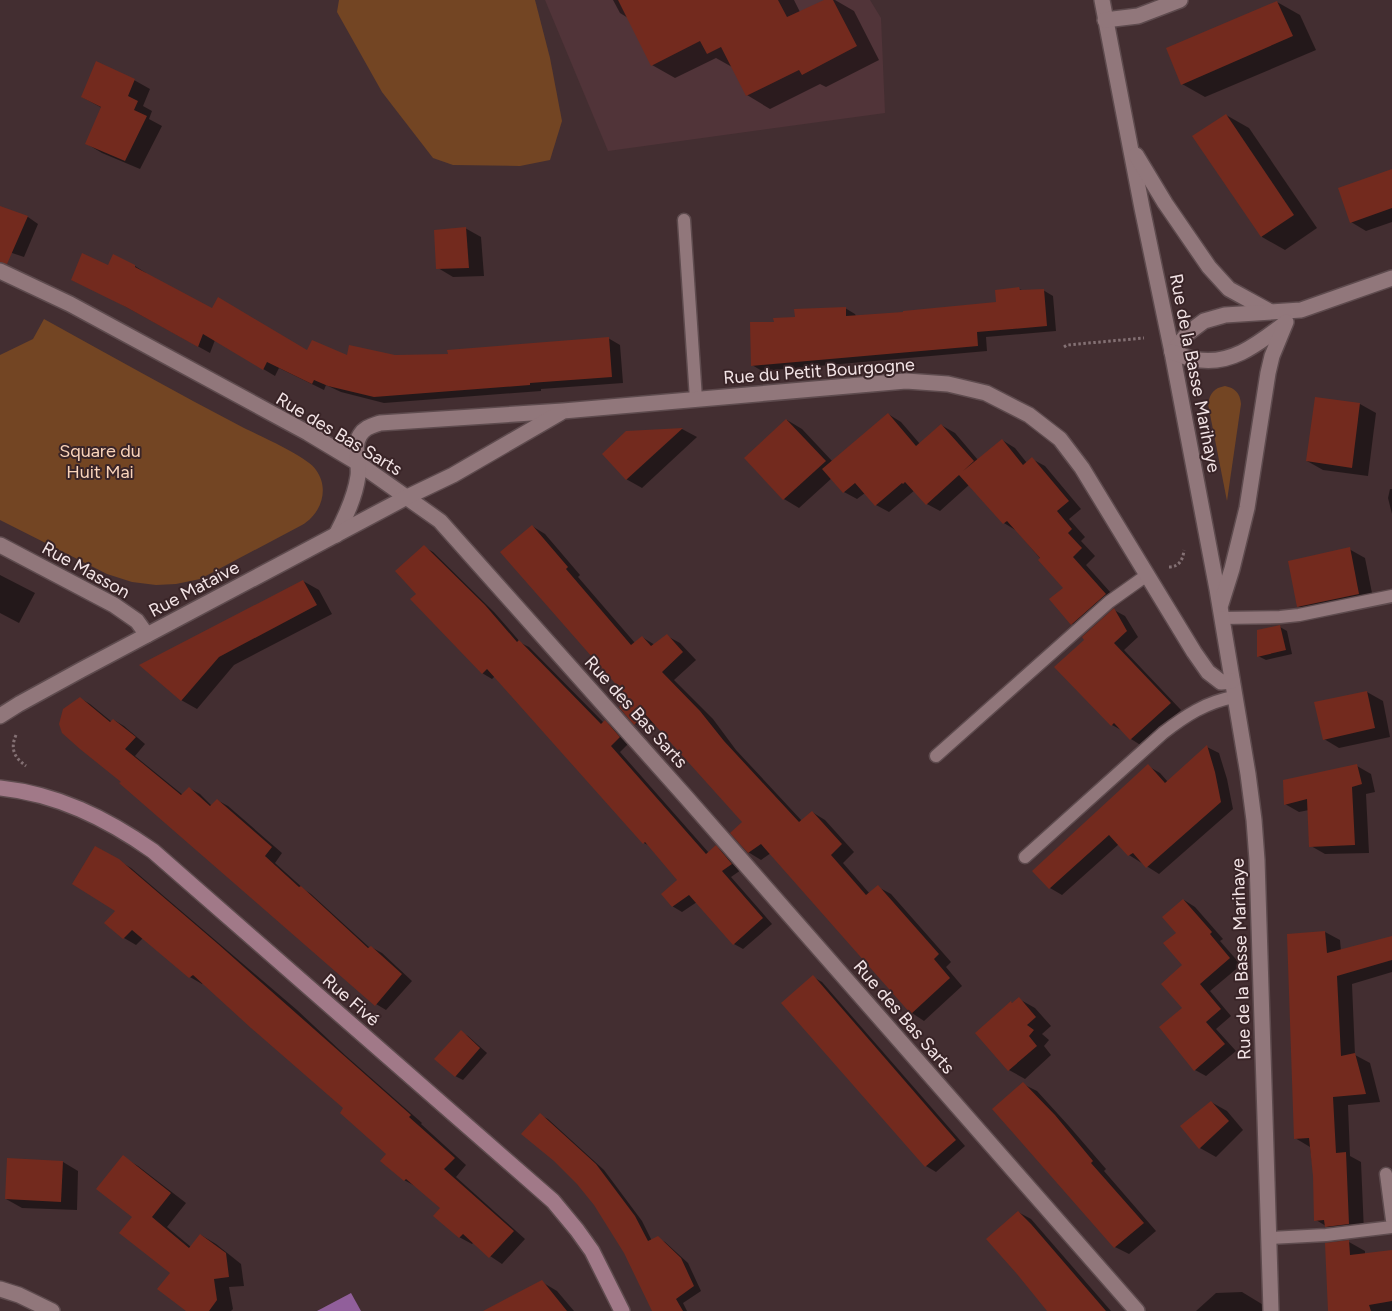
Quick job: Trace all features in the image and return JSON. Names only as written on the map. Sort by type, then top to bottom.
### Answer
[{"type":"street","name":"Rue de la Basse Marihaye","points":[[1102,0],[1172,352],[1232,681],[1254,820],[1257,860],[1272,1311]]},
{"type":"street","points":[[1105,20],[1138,16],[1180,0]]},
{"type":"street","name":"Rue de la Basse Marihaye","points":[[1130,145],[1165,203],[1209,267],[1229,289],[1270,312]]},
{"type":"street","name":"Rue des Bas Sarts","points":[[0,271],[70,304],[308,433],[358,464],[440,521],[1138,1311]]},
{"type":"street","points":[[1301,310],[1269,336],[1232,357],[1208,361],[1172,352],[1188,333],[1204,321],[1225,314],[1301,310],[1392,278]]},
{"type":"street","name":"Rue de la Basse Marihaye","points":[[1220,613],[1247,508],[1268,373],[1272,356],[1286,322]]},
{"type":"street","name":"Rue du Petit Bourgogne","points":[[358,464],[356,446],[360,435],[366,428],[380,423],[563,411],[906,381],[948,384],[986,393],[1029,414],[1060,439],[1082,468],[1208,672],[1221,682],[1232,681]]},
{"type":"street","name":"Rue du Petit Bourgogne","points":[[407,497],[453,476],[563,411]]},
{"type":"street","points":[[336,535],[353,499],[358,464]]},
{"type":"street","name":"Rue Mataive","points":[[0,716],[147,635],[407,497]]},
{"type":"street","name":"Rue Masson","points":[[0,545],[114,605],[137,621],[147,635]]},
{"type":"street","name":"Rue Fivé","points":[[0,788],[21,790],[81,809],[124,830],[153,851],[554,1201],[592,1251],[622,1311]]},
{"type":"street","points":[[0,1289],[52,1311]]},
{"type":"lane","points":[[684,220],[696,399]]},
{"type":"lane","points":[[936,756],[1109,602],[1147,575]]},
{"type":"lane","points":[[1220,613],[1280,617],[1300,615],[1392,596]]},
{"type":"lane","points":[[1025,857],[1163,733],[1198,708],[1217,700],[1234,697]]},
{"type":"lane","points":[[1386,1174],[1392,1220]]},
{"type":"lane","points":[[1269,1238],[1326,1235],[1392,1227]]},
{"type":"path","points":[[1064,347],[1067,345],[1144,338]]},
{"type":"path","points":[[1163,565],[1177,565],[1181,561],[1184,550]]},
{"type":"path","points":[[19,730],[12,747],[18,759],[26,766]]},
{"type":"shaded area","points":[[545,0],[870,0],[881,18],[885,113],[608,151]]},
{"type":"shaded area","points":[[351,1293],[361,1311],[317,1311]]},
{"type":"green space","points":[[339,0],[535,0],[550,58],[562,121],[550,160],[520,166],[453,165],[433,158],[382,92],[337,12]]},
{"type":"green space","name":"Square du Huit Mai","points":[[44,319],[304,459],[316,470],[322,485],[323,493],[314,514],[302,525],[200,579],[176,584],[156,585],[132,582],[107,574],[0,520],[0,355],[33,339]]},
{"type":"green space","points":[[1225,386],[1232,388],[1236,392],[1241,404],[1227,501],[1208,404],[1213,392]]},
{"type":"building","points":[[618,0],[778,0],[787,17],[824,0],[833,0],[857,46],[802,75],[799,70],[746,96],[721,47],[707,54],[700,41],[651,66]]},
{"type":"building","points":[[1277,1],[1293,36],[1181,85],[1166,48]]},
{"type":"building","points":[[96,61],[135,79],[128,96],[138,101],[134,110],[147,116],[125,161],[85,144],[101,107],[81,97]]},
{"type":"building","points":[[1226,114],[1294,215],[1261,237],[1192,136]]},
{"type":"building","points":[[1392,169],[1392,208],[1350,223],[1338,188]]},
{"type":"building","points":[[0,206],[28,216],[7,264],[0,262]]},
{"type":"building","points":[[466,227],[469,268],[436,269],[434,230]]},
{"type":"building","points":[[82,253],[108,265],[113,254],[212,308],[218,297],[307,350],[312,340],[347,355],[349,345],[395,355],[448,354],[447,350],[609,337],[612,377],[374,397],[328,386],[314,380],[312,384],[267,362],[263,370],[203,334],[198,347],[126,307],[71,280]]},
{"type":"building","points":[[1019,287],[1020,290],[1044,289],[1047,326],[977,332],[978,346],[751,366],[750,322],[774,322],[773,318],[795,317],[794,309],[846,307],[846,316],[903,312],[996,302],[995,290]]},
{"type":"building","points":[[1315,397],[1360,403],[1352,468],[1306,461]]},
{"type":"building","points":[[888,413],[916,446],[941,424],[974,461],[963,471],[1002,439],[1023,465],[1032,457],[1069,501],[1057,511],[1072,529],[1068,533],[1082,548],[1073,557],[1106,594],[1071,625],[1049,599],[1063,588],[1038,560],[1040,558],[1007,521],[1003,524],[959,475],[926,505],[905,482],[875,506],[855,483],[843,493],[822,469]]},
{"type":"building","points":[[786,419],[826,461],[783,500],[744,458]]},
{"type":"building","points":[[683,428],[626,480],[602,454],[626,431]]},
{"type":"building","points":[[532,525],[568,567],[566,569],[631,645],[642,636],[651,646],[667,634],[683,652],[662,672],[700,711],[724,741],[799,822],[812,811],[842,844],[831,855],[866,895],[878,885],[939,954],[934,959],[950,978],[911,1014],[761,844],[748,853],[730,833],[742,822],[645,714],[634,725],[619,707],[628,698],[500,552]]},
{"type":"building","points":[[424,545],[485,605],[517,642],[519,640],[601,724],[605,720],[620,737],[611,746],[706,854],[716,845],[732,864],[722,871],[763,918],[733,945],[689,895],[672,907],[661,894],[677,880],[645,842],[643,844],[487,669],[482,674],[410,599],[416,594],[395,571]]},
{"type":"building","points":[[1350,547],[1359,594],[1297,607],[1288,561]]},
{"type":"building","points":[[303,580],[317,605],[219,657],[181,701],[139,665]]},
{"type":"building","points":[[1114,608],[1127,631],[1114,643],[1171,703],[1130,740],[1114,723],[1111,726],[1054,667],[1084,640],[1082,637]]},
{"type":"building","points":[[1280,625],[1286,650],[1257,657],[1257,630]]},
{"type":"building","points":[[1367,691],[1375,728],[1323,740],[1314,702]]},
{"type":"building","points":[[80,697],[110,722],[113,719],[136,737],[125,749],[181,795],[189,787],[210,806],[217,799],[272,847],[265,856],[299,887],[301,886],[368,948],[371,946],[402,974],[375,1006],[119,783],[121,782],[62,733],[59,724],[63,709]]},
{"type":"building","points":[[1207,745],[1221,802],[1146,868],[1133,853],[1128,856],[1109,835],[1049,889],[1032,871],[1148,764],[1165,783]]},
{"type":"building","points":[[1357,764],[1362,784],[1352,787],[1355,845],[1309,847],[1307,799],[1284,805],[1283,780]]},
{"type":"building","points":[[95,846],[119,859],[218,944],[411,1115],[409,1117],[455,1158],[444,1169],[514,1231],[489,1258],[463,1234],[459,1238],[433,1216],[440,1208],[406,1179],[404,1181],[380,1161],[386,1154],[340,1113],[343,1108],[193,975],[189,978],[132,930],[123,939],[104,923],[115,911],[72,884]]},
{"type":"building","points":[[1183,899],[1212,932],[1210,934],[1230,958],[1200,984],[1221,1009],[1206,1022],[1225,1044],[1194,1071],[1159,1027],[1182,1008],[1161,984],[1182,965],[1163,943],[1176,933],[1162,917]]},
{"type":"building","points":[[1325,931],[1327,953],[1392,936],[1392,960],[1337,976],[1341,1056],[1355,1053],[1366,1094],[1333,1097],[1336,1153],[1346,1152],[1349,1224],[1325,1227],[1324,1220],[1314,1221],[1313,1176],[1309,1138],[1294,1139],[1287,934]]},
{"type":"building","points":[[813,975],[956,1140],[925,1167],[781,1003]]},
{"type":"building","points":[[1019,997],[1036,1017],[1027,1025],[1034,1030],[1029,1036],[1037,1046],[1008,1071],[975,1033],[1011,1001],[1012,1003]]},
{"type":"building","points":[[461,1030],[480,1048],[455,1077],[434,1059]]},
{"type":"building","points":[[1023,1082],[1055,1115],[1093,1161],[1091,1163],[1144,1223],[1114,1248],[992,1109]]},
{"type":"building","points":[[1211,1101],[1229,1121],[1199,1149],[1180,1126]]},
{"type":"building","points":[[540,1113],[596,1164],[635,1216],[648,1241],[658,1236],[681,1258],[694,1286],[676,1299],[683,1311],[652,1311],[624,1253],[594,1205],[577,1184],[554,1161],[521,1134]]},
{"type":"building","points":[[123,1155],[171,1193],[152,1217],[189,1248],[200,1234],[226,1253],[229,1277],[214,1279],[217,1300],[209,1311],[186,1311],[157,1289],[170,1273],[119,1233],[132,1217],[96,1189]]},
{"type":"building","points":[[7,1158],[63,1161],[61,1202],[5,1199]]},
{"type":"building","points":[[1018,1211],[1106,1311],[1047,1311],[986,1239]]},
{"type":"building","points":[[1349,1240],[1350,1255],[1392,1250],[1392,1301],[1369,1305],[1371,1311],[1328,1311],[1325,1243]]},
{"type":"building","points":[[542,1280],[567,1311],[483,1311]]}]
